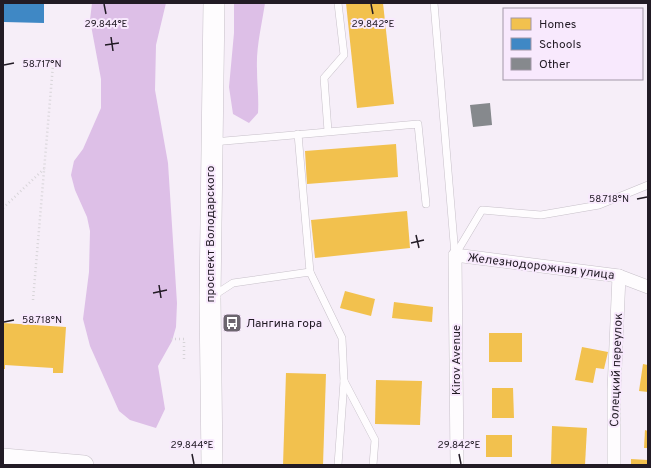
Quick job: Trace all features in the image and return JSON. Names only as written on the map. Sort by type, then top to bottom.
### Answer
[{"type":"main road","name":"проспект Володарского","points":[[212,465],[210,298],[214,3]]},
{"type":"main road","points":[[3,458],[84,465]]},
{"type":"street","name":"Железнодорожная улица","points":[[455,255],[619,276],[648,287]]},
{"type":"street","name":"Kirov Avenue","points":[[455,255],[457,465]]},
{"type":"street","name":"Солецкий переулок","points":[[614,465],[614,390],[619,276]]},
{"type":"lane","points":[[328,131],[324,78],[344,55],[338,3]]},
{"type":"lane","points":[[434,3],[455,255]]},
{"type":"lane","points":[[211,142],[418,124],[426,204]]},
{"type":"lane","points":[[298,134],[310,272],[342,338],[344,381],[338,465]]},
{"type":"lane","points":[[455,255],[482,210],[541,215],[599,205],[648,185]]},
{"type":"lane","points":[[210,298],[233,283],[310,272]]},
{"type":"lane","points":[[344,381],[375,440],[373,465]]},
{"type":"path","points":[[33,300],[53,65]]},
{"type":"path","points":[[3,208],[44,169]]},
{"type":"path","points":[[171,339],[184,339],[184,362]]},
{"type":"shaded area","points":[[92,3],[166,3],[156,45],[155,90],[168,163],[177,303],[176,327],[172,341],[158,366],[165,409],[156,428],[130,420],[119,411],[90,346],[83,319],[89,272],[90,231],[87,217],[75,190],[71,175],[74,161],[83,149],[101,108],[101,79],[90,20]]},
{"type":"shaded area","points":[[234,3],[265,3],[257,52],[258,113],[249,123],[233,114],[229,87],[234,33]]},
{"type":"building: Homes","points":[[346,3],[383,3],[394,104],[357,108]]},
{"type":"building: Homes","points":[[396,144],[398,177],[307,184],[305,151]]},
{"type":"building: Homes","points":[[407,211],[410,248],[315,258],[311,220]]},
{"type":"building: Homes","points":[[345,291],[375,299],[371,316],[340,308]]},
{"type":"building: Homes","points":[[394,302],[433,307],[432,322],[392,318]]},
{"type":"building: Homes","points":[[3,323],[66,327],[63,373],[53,373],[53,368],[5,365],[5,369],[3,369]]},
{"type":"building: Homes","points":[[489,333],[522,333],[522,362],[489,362]]},
{"type":"building: Homes","points":[[582,347],[608,352],[604,369],[596,368],[593,383],[575,380]]},
{"type":"building: Homes","points":[[643,364],[648,365],[648,392],[639,391]]},
{"type":"building: Homes","points":[[286,373],[326,374],[323,465],[283,465]]},
{"type":"building: Homes","points":[[376,380],[422,381],[420,425],[375,424]]},
{"type":"building: Homes","points":[[492,388],[513,388],[514,418],[492,418]]},
{"type":"building: Homes","points":[[552,426],[587,428],[585,465],[551,465]]},
{"type":"building: Homes","points":[[645,430],[648,431],[648,448],[644,448]]},
{"type":"building: Homes","points":[[486,435],[512,435],[512,457],[486,457]]},
{"type":"building: Homes","points":[[631,459],[648,460],[648,465],[631,465]]},
{"type":"building: Schools","points":[[4,3],[44,3],[44,23],[4,22]]},
{"type":"building: Other","points":[[490,103],[492,125],[473,127],[470,105]]},
{"type":"place","name":"Лангина гора","points":[[232,323]]}]
